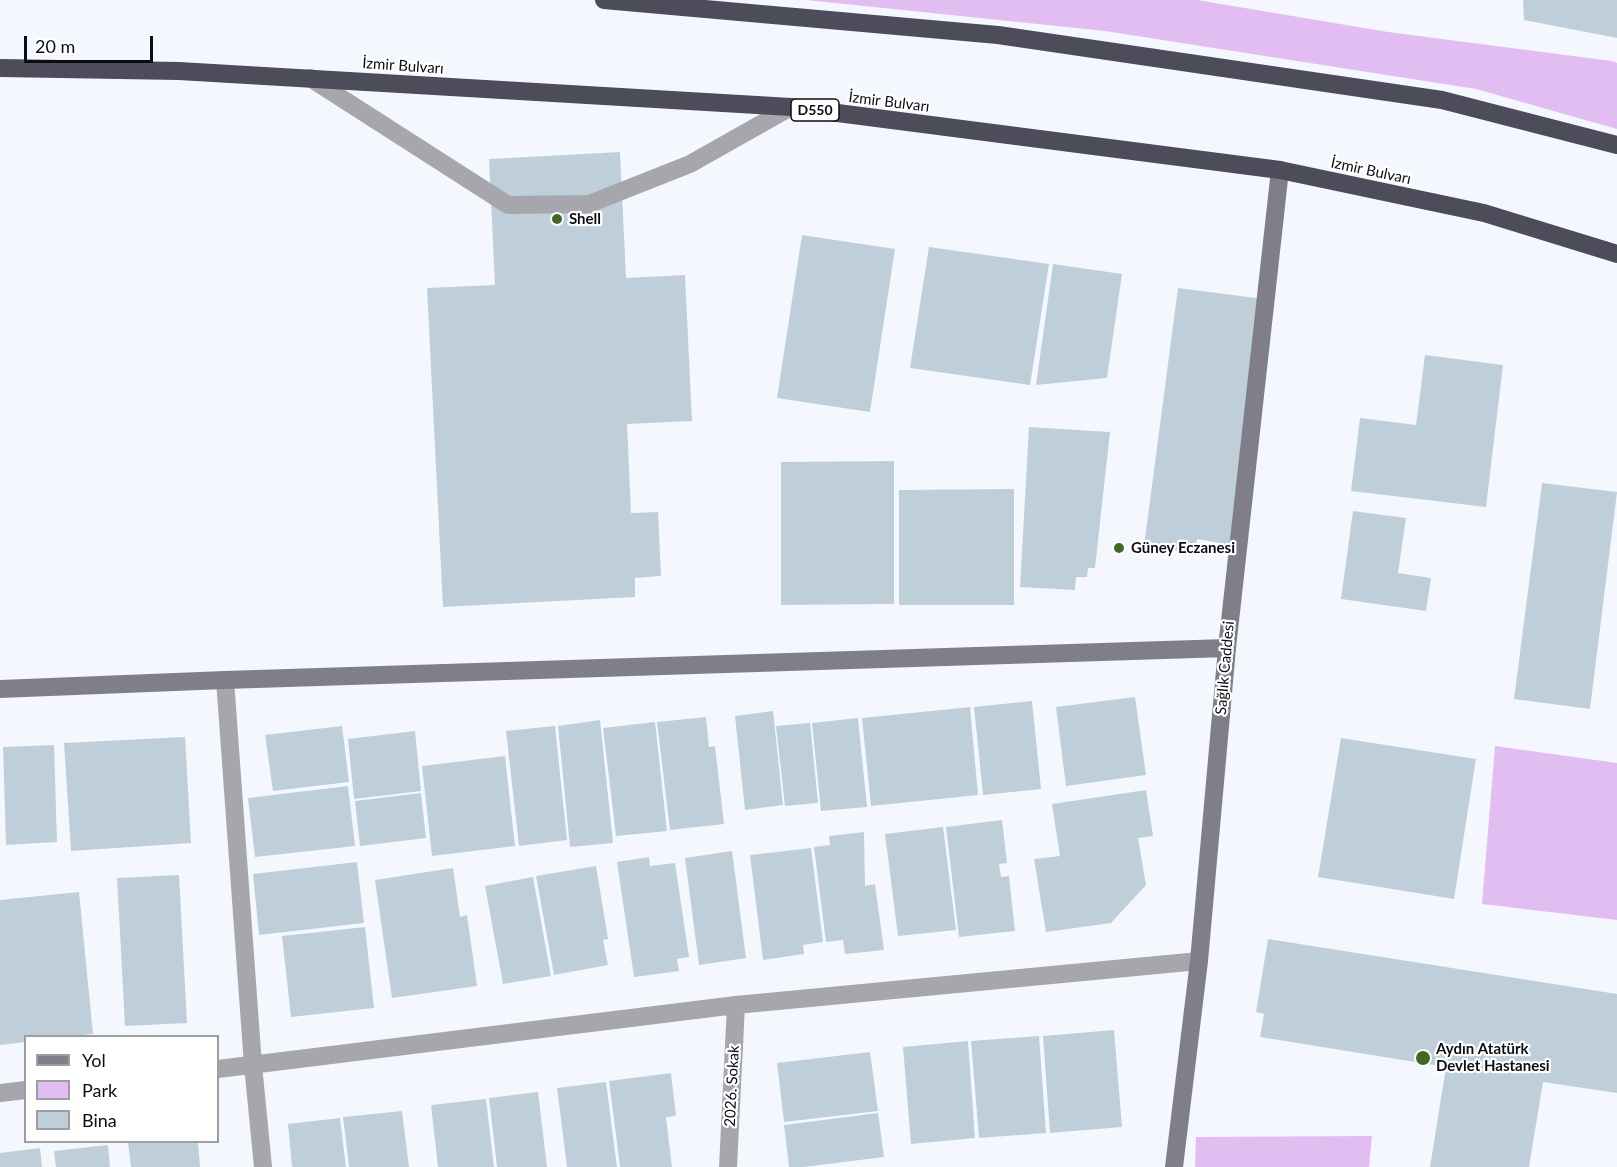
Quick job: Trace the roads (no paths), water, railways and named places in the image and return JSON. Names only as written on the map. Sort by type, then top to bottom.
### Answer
[{"type":"highway","points":[[604,0],[1033,40],[1442,100],[1617,145]]},
{"type":"highway","name":"İzmir Bulvarı","points":[[0,68],[179,71],[791,107],[1280,170],[1484,213],[1617,254]]},
{"type":"street","points":[[310,78],[508,205],[589,204],[690,164],[791,107]]},
{"type":"street","name":"Sağlık Caddesi","points":[[1174,1167],[1199,961],[1227,648],[1280,170]]},
{"type":"street","points":[[0,689],[1227,648]]},
{"type":"street","points":[[225,680],[262,1167]]},
{"type":"street","points":[[219,1069],[736,1005],[1199,961]]},
{"type":"street","name":"2026. Sokak","points":[[728,1167],[736,1005]]},
{"type":"street","points":[[0,1093],[24,1090]]},
{"type":"place","name":"Shell","points":[[557,219]]},
{"type":"place","name":"Güney Eczanesi","points":[[1119,548]]},
{"type":"place","name":"Aydın Atatürk Devlet Hastanesi","points":[[1423,1058]]}]
